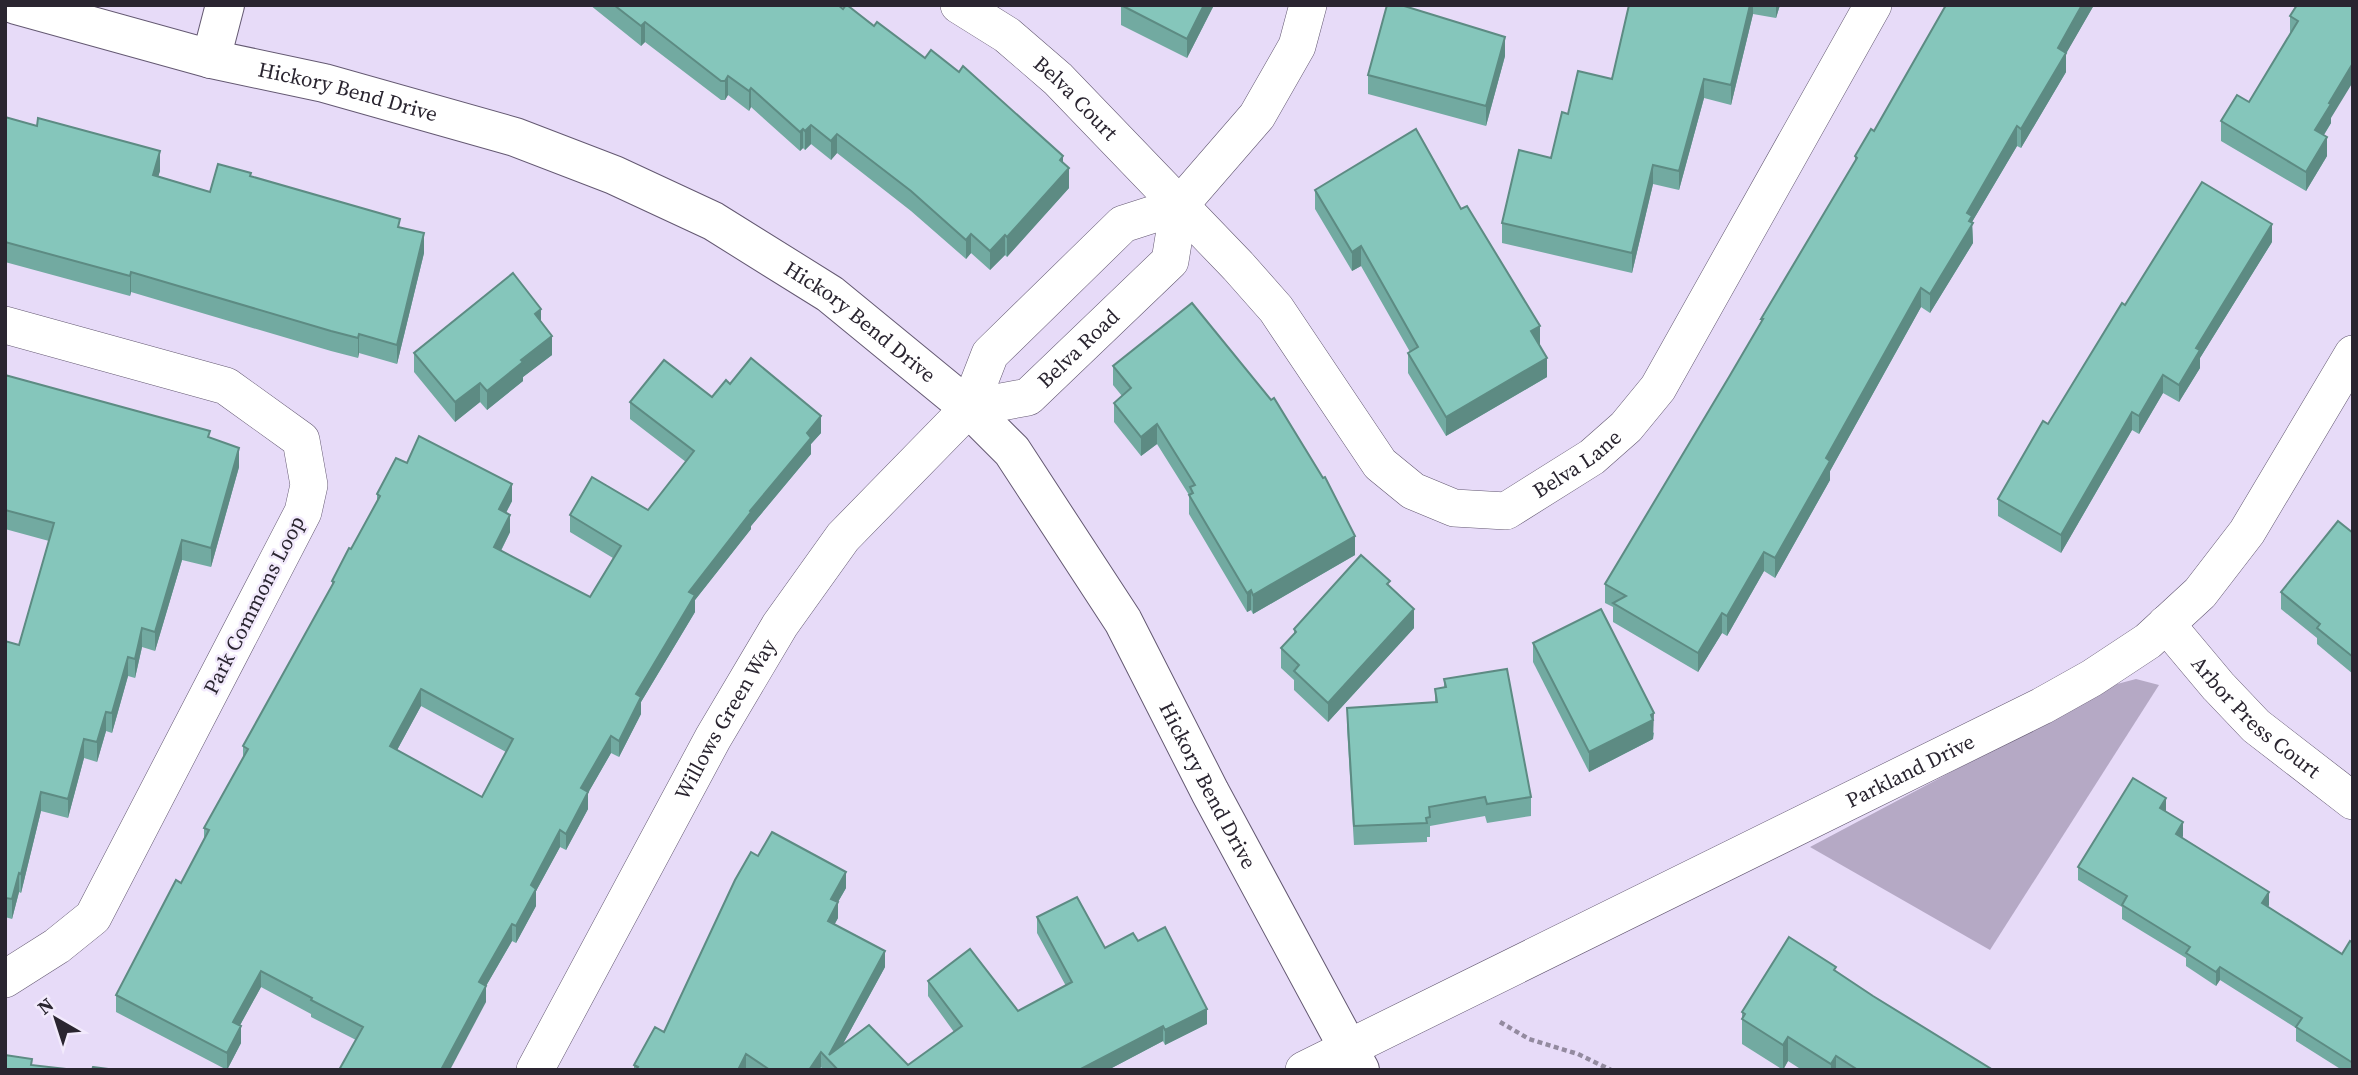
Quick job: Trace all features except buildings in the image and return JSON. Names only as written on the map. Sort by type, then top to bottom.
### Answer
[{"type":"street","name":"Hickory Bend Drive","points":[[16,5],[211,59],[324,83],[515,137],[614,175],[713,221],[830,294],[969,408],[1012,451],[1123,621],[1210,792],[1354,1059]]},
{"type":"street","points":[[211,59],[225,5]]},
{"type":"street","name":"Belva Court","points":[[959,5],[1007,35],[1058,79],[1180,206]]},
{"type":"street","points":[[969,408],[990,354],[1123,224],[1180,206],[1257,117],[1297,46],[1308,5]]},
{"type":"street","name":"Belva Lane","points":[[1180,206],[1276,309],[1380,464],[1413,491],[1454,508],[1506,511],[1592,457],[1626,427],[1658,388],[1873,5]]},
{"type":"street","name":"Belva Road","points":[[969,408],[1028,397],[1104,325],[1170,261],[1180,206]]},
{"type":"street","name":"Park Commons Loop","points":[[5,325],[226,386],[301,440],[309,485],[303,512],[93,917],[57,946],[5,979]]},
{"type":"street","name":"Parkland Drive","points":[[1304,1070],[1354,1059],[2042,706],[2092,678],[2148,641],[2200,593],[2248,532],[2353,354]]},
{"type":"street","name":"Willows Green Way","points":[[535,1070],[713,738],[780,625],[843,537],[969,408]]},
{"type":"street","name":"Arbor Press Court","points":[[2166,624],[2256,726],[2353,801]]},
{"type":"path","points":[[1500,1022],[1529,1039],[1578,1054],[1611,1070]]},
{"type":"shaded area","points":[[2136,679],[2159,685],[1990,950],[1810,847],[2117,684]]}]
